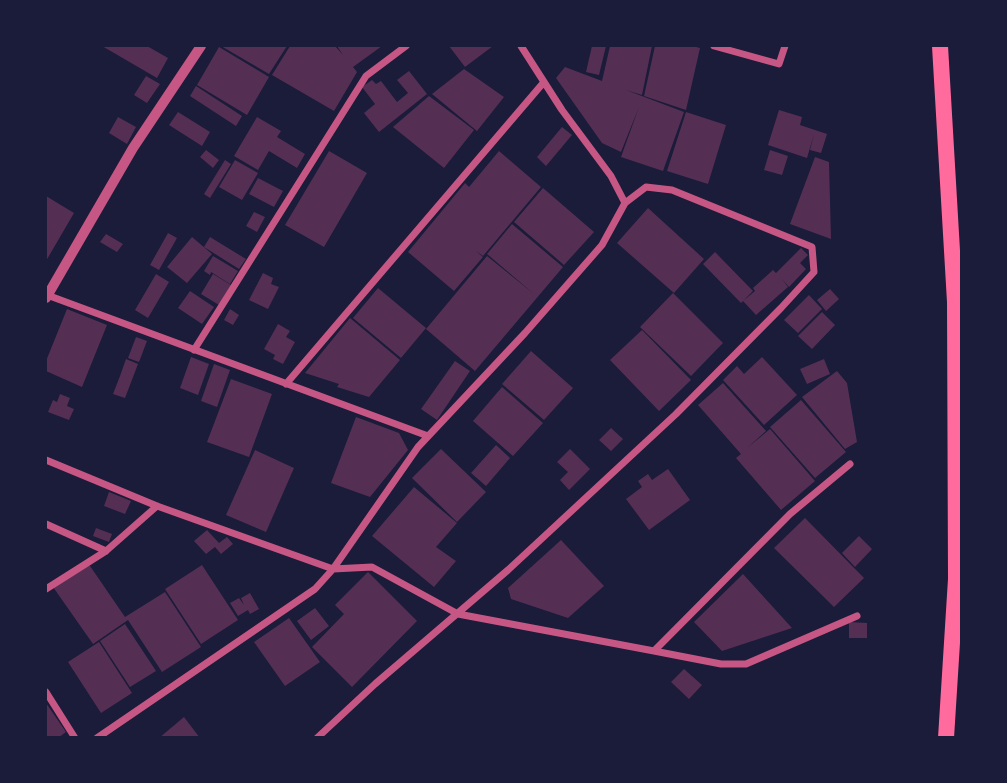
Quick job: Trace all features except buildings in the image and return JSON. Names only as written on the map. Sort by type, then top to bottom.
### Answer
[{"type":"highway","points":[[940,46],[955,316],[956,579],[946,737]]},
{"type":"street","points":[[201,46],[133,148],[48,289],[194,350],[428,436]]},
{"type":"street","points":[[194,350],[366,76],[406,46]]},
{"type":"street","points":[[521,46],[611,176],[625,203]]},
{"type":"street","points":[[713,46],[779,64],[785,46]]},
{"type":"street","points":[[286,384],[544,82]]},
{"type":"street","points":[[97,737],[315,589],[333,569],[418,447],[525,333],[602,245],[625,203],[646,187],[672,190],[811,247],[814,272],[676,414],[508,570],[317,737]]},
{"type":"street","points":[[46,460],[157,506],[333,569],[372,566],[458,614],[730,665],[746,664],[857,616]]},
{"type":"street","points":[[654,651],[790,514],[850,464]]},
{"type":"street","points":[[46,589],[106,551],[157,506]]},
{"type":"street","points":[[46,524],[106,551]]},
{"type":"street","points":[[46,692],[75,737]]}]
